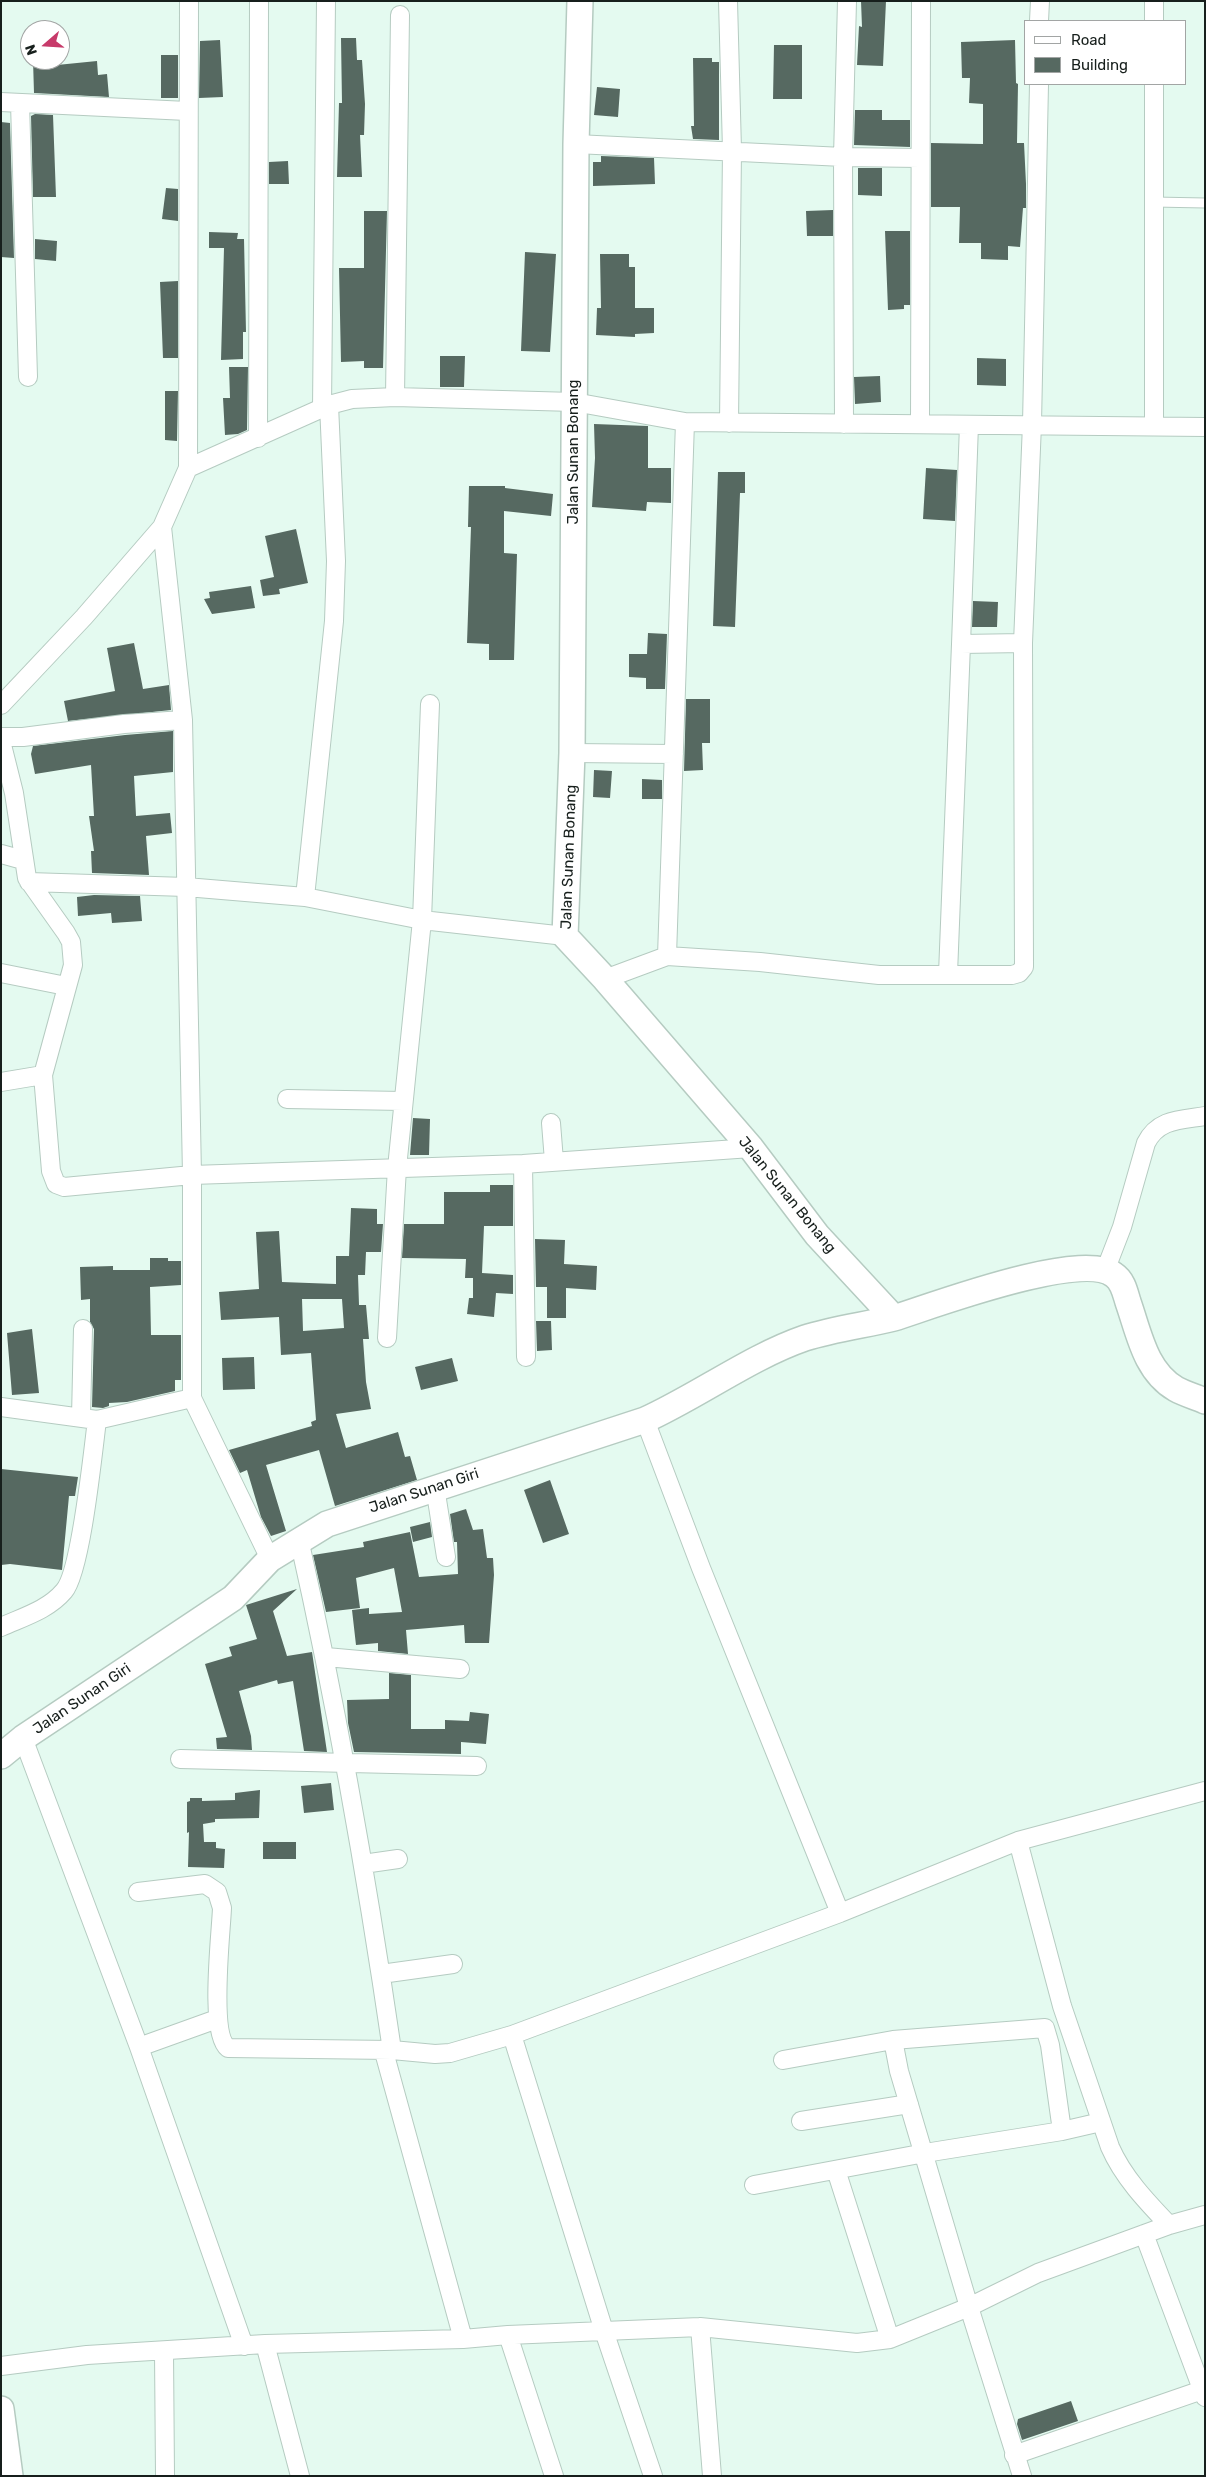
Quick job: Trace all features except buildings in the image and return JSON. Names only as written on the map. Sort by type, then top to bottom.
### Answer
[{"type":"street","points":[[1,705],[84,617],[162,526],[188,468],[188,1]]},
{"type":"street","points":[[258,438],[259,1]]},
{"type":"street","points":[[305,898],[334,621],[336,561],[325,406],[326,1]]},
{"type":"street","name":"Jalan Sunan Bonang","points":[[580,1],[576,144],[577,290],[574,402],[572,753],[565,936],[605,979],[750,1148],[817,1235],[894,1318]]},
{"type":"street","points":[[728,1],[732,150],[729,423]]},
{"type":"street","points":[[844,424],[843,157],[846,1]]},
{"type":"street","points":[[920,424],[921,1]]},
{"type":"street","points":[[1040,1],[1040,20]]},
{"type":"street","points":[[1154,1],[1154,20]]},
{"type":"street","points":[[395,397],[400,14]]},
{"type":"street","points":[[605,979],[667,956],[760,962],[879,975],[1012,974],[1019,973],[1024,967],[1023,643],[1032,424],[1039,85]]},
{"type":"street","points":[[1154,85],[1154,426]]},
{"type":"street","points":[[1,102],[187,111]]},
{"type":"street","points":[[20,103],[28,377]]},
{"type":"street","points":[[576,144],[732,150],[843,157],[920,158]]},
{"type":"street","points":[[188,468],[258,438],[325,406],[352,399],[395,397],[574,402],[685,422],[1205,427]]},
{"type":"street","points":[[667,956],[685,422]]},
{"type":"street","points":[[948,974],[969,425]]},
{"type":"street","points":[[162,526],[183,720],[192,1175],[192,1398],[270,1559]]},
{"type":"street","points":[[961,644],[1023,643]]},
{"type":"street","points":[[387,1338],[397,1168],[422,920],[430,704]]},
{"type":"street","points":[[1,737],[30,736],[124,724],[183,720]]},
{"type":"street","points":[[1,741],[14,793],[29,882],[71,942],[73,965],[44,1075],[51,1171],[56,1184],[74,1188],[192,1175],[523,1164],[750,1148]]},
{"type":"street","points":[[572,753],[674,754]]},
{"type":"street","points":[[1,854],[24,860]]},
{"type":"street","points":[[29,882],[186,887],[305,898],[422,920],[565,936]]},
{"type":"street","points":[[1,973],[66,986]]},
{"type":"street","points":[[1,1082],[44,1075]]},
{"type":"street","points":[[287,1099],[403,1101]]},
{"type":"street","points":[[1105,1271],[1122,1227],[1150,1134],[1156,1127],[1165,1124],[1205,1116]]},
{"type":"street","points":[[551,1123],[554,1161]]},
{"type":"street","points":[[523,1164],[526,1357]]},
{"type":"street","points":[[894,1318],[1019,1279],[1071,1269],[1095,1268],[1116,1276],[1124,1287],[1145,1353],[1154,1368],[1177,1390],[1205,1401]]},
{"type":"street","name":"Jalan Sunan Giri","points":[[1,1756],[24,1738],[233,1598],[270,1559],[299,1539],[327,1524],[435,1487],[645,1420],[680,1404],[763,1357],[805,1338],[894,1318]]},
{"type":"street","points":[[1,1627],[44,1607],[66,1590],[78,1551],[89,1418],[83,1329]]},
{"type":"street","points":[[1,1407],[89,1418],[192,1398]]},
{"type":"street","points":[[645,1420],[704,1577],[840,1913]]},
{"type":"street","points":[[435,1487],[446,1557]]},
{"type":"street","points":[[299,1539],[326,1657],[363,1864],[381,1974],[388,2051],[463,2339]]},
{"type":"street","points":[[326,1657],[460,1669]]},
{"type":"street","points":[[24,1738],[139,2047],[244,2346]]},
{"type":"street","points":[[180,1758],[477,1766]]},
{"type":"street","points":[[138,1892],[205,1884],[217,1892],[222,1908],[217,2019],[222,2041],[228,2048],[450,2053],[512,2036],[840,1913],[1018,1841],[1205,1791]]},
{"type":"street","points":[[1018,1841],[1068,2023],[1101,2122],[1117,2163],[1142,2197],[1169,2225]]},
{"type":"street","points":[[363,1864],[398,1859]]},
{"type":"street","points":[[381,1974],[453,1964]]},
{"type":"street","points":[[139,2047],[217,2019]]},
{"type":"street","points":[[783,2060],[893,2040],[1045,2028],[1068,2023]]},
{"type":"street","points":[[1045,2028],[1050,2045],[1062,2132]]},
{"type":"street","points":[[512,2036],[604,2331],[653,2476]]},
{"type":"street","points":[[893,2040],[909,2104],[969,2307],[1014,2456],[1022,2476]]},
{"type":"street","points":[[801,2121],[909,2104]]},
{"type":"street","points":[[754,2185],[925,2153],[1062,2132],[1101,2122]]},
{"type":"street","points":[[836,2170],[890,2339]]},
{"type":"street","points":[[1,2366],[87,2355],[164,2352],[265,2344],[463,2339],[508,2335],[700,2327],[795,2336],[832,2342],[857,2343],[890,2339],[969,2307],[1038,2274],[1169,2225],[1205,2215]]},
{"type":"street","points":[[1014,2456],[1204,2392],[1144,2234]]},
{"type":"street","points":[[700,2327],[712,2476]]},
{"type":"street","points":[[508,2335],[554,2476]]},
{"type":"street","points":[[265,2344],[300,2476]]},
{"type":"street","points":[[164,2352],[165,2476]]},
{"type":"street","points":[[1,2409],[10,2476]]},
{"type":"lane","points":[[1154,202],[1205,203]]}]
